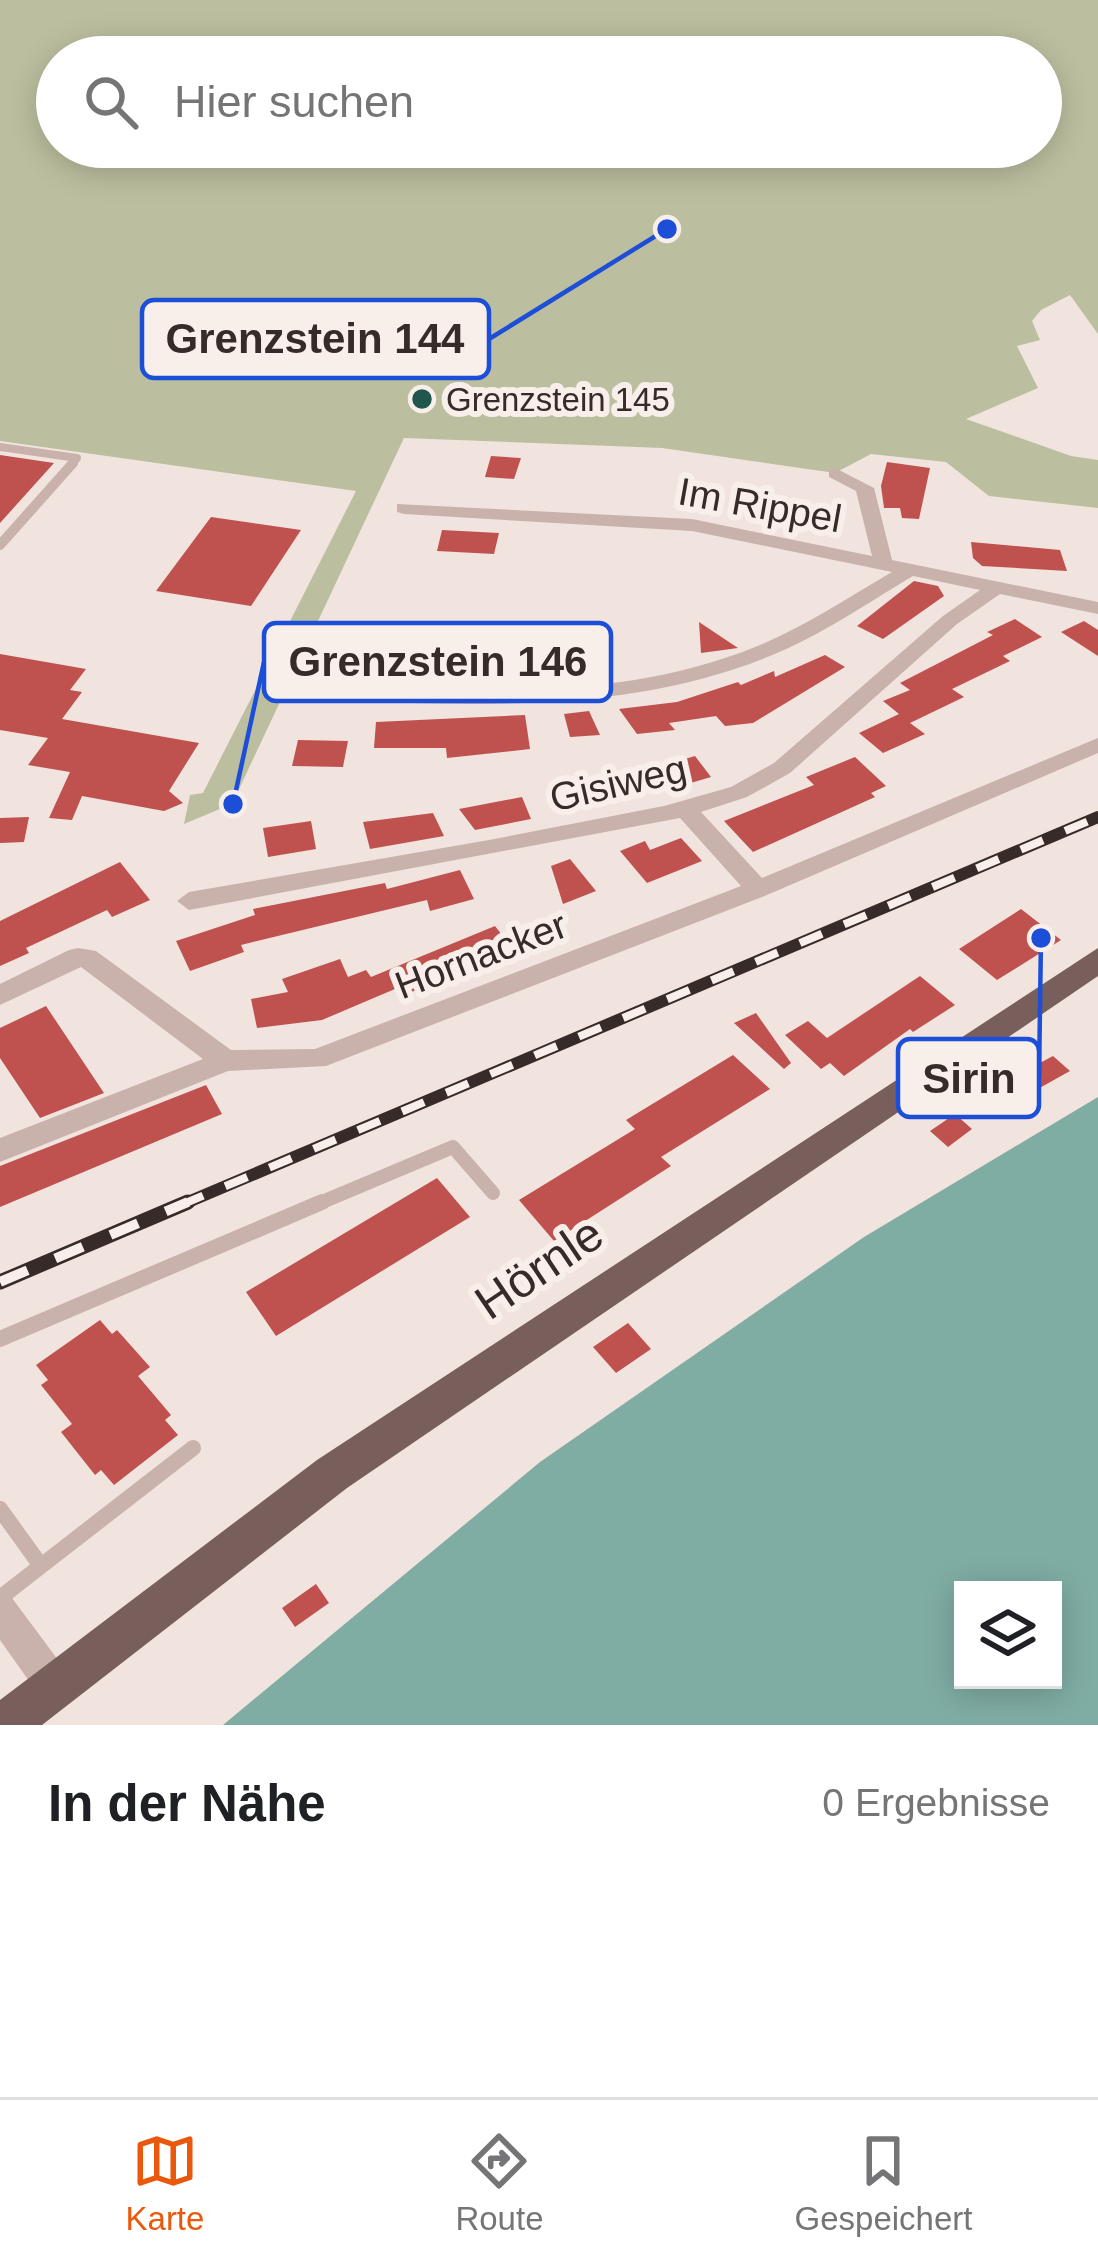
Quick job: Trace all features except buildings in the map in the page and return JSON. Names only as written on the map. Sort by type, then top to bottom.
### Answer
[{"type":"main road","name":"Hörnle","points":[[5,1725],[332,1474],[1098,960]]},
{"type":"street","points":[[835,473],[865,488],[884,563]]},
{"type":"street","name":"Im Rippel","points":[[404,508],[692,525],[1098,608]]},
{"type":"street","points":[[327,693],[440,699],[640,687],[744,659],[911,569]]},
{"type":"street","name":"Gisiweg","points":[[188,901],[457,856],[684,808],[771,776],[950,620],[996,588]]},
{"type":"street","name":"Hornacker","points":[[0,1150],[226,1060],[298,1063],[339,1053],[758,889],[1098,745]]},
{"type":"street","points":[[684,808],[758,889]]},
{"type":"street","points":[[0,994],[77,957],[87,958],[226,1060]]},
{"type":"street","points":[[0,1610],[54,1685]]},
{"type":"lane","points":[[0,447],[77,458],[0,545]]},
{"type":"lane","points":[[0,1339],[453,1147],[493,1193]]},
{"type":"lane","points":[[0,1598],[193,1448]]},
{"type":"lane","points":[[0,1509],[41,1566]]},
{"type":"green space","points":[[0,0],[1098,0],[1098,334],[1070,295],[1041,310],[1032,321],[1040,340],[1017,346],[1038,388],[966,419],[1071,456],[1098,460],[1098,508],[989,496],[946,462],[871,454],[835,473],[662,448],[404,438],[232,804],[184,824],[190,795],[203,793],[356,491],[0,441]]},
{"type":"water","points":[[1098,1097],[1098,1725],[223,1725],[540,1462],[864,1237]]},
{"type":"railway","points":[[181,1205],[1098,817]]},
{"type":"railway","points":[[0,1282],[188,1202]]},
{"type":"place","name":"Grenzstein 144","points":[[667,229]]},
{"type":"place","name":"Grenzstein 145","points":[[422,399]]},
{"type":"place","name":"Grenzstein 146","points":[[233,804]]},
{"type":"place","name":"Sirin","points":[[1041,938]]}]
